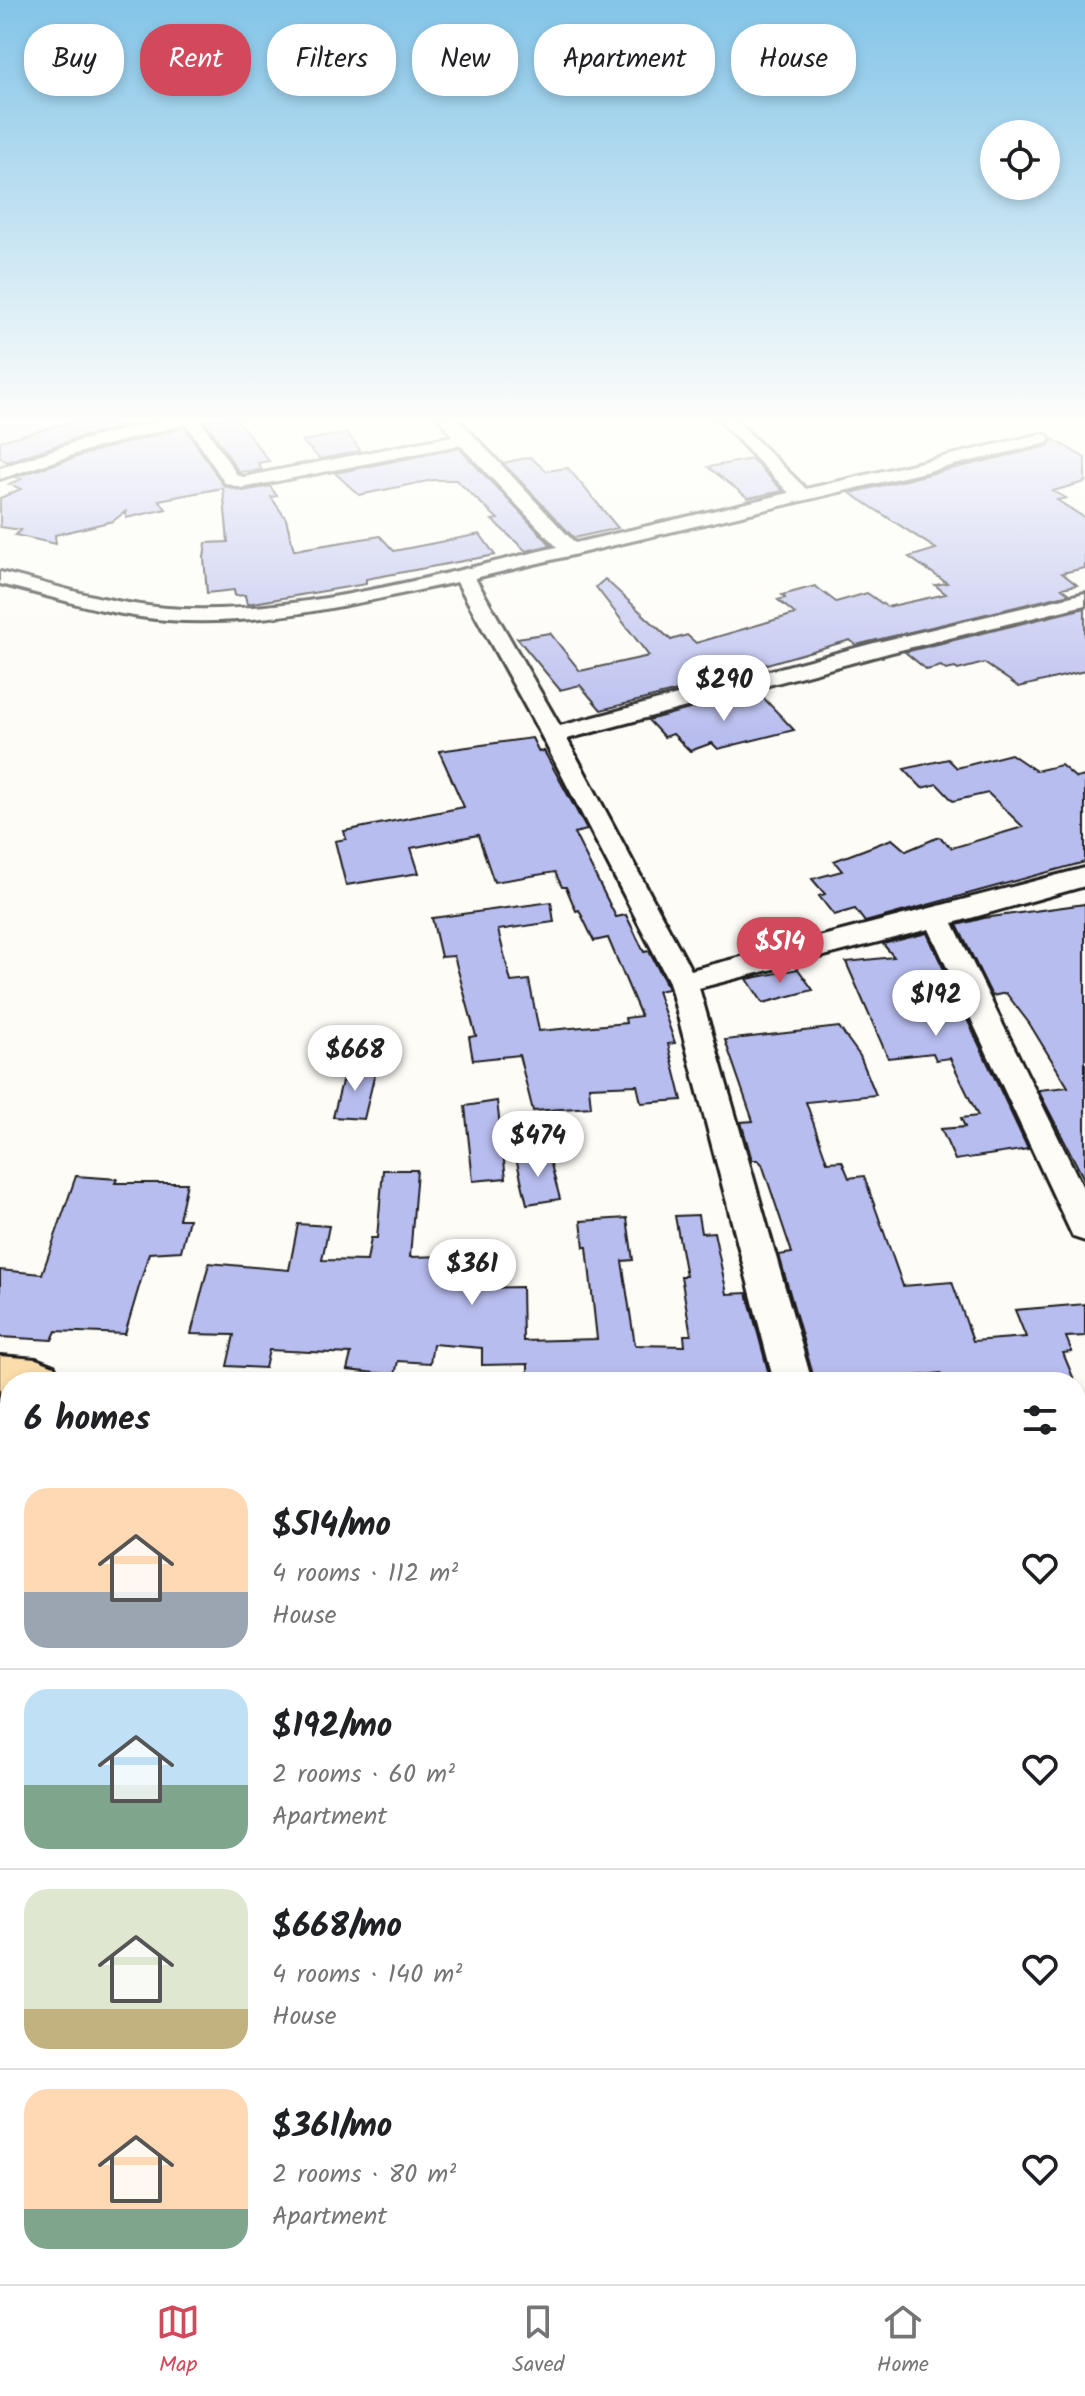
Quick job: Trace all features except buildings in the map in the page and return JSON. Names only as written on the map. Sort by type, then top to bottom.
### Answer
[{"type":"street","points":[[546,525],[570,549]]},
{"type":"street","points":[[0,578],[114,605],[167,614],[217,615],[321,604],[463,575],[675,525]]},
{"type":"street","points":[[463,575],[553,735],[683,982],[790,1372]]},
{"type":"street","points":[[553,735],[886,647],[1085,599]]},
{"type":"street","points":[[683,982],[1085,877]]},
{"type":"street","points":[[937,918],[1085,1227]]}]
